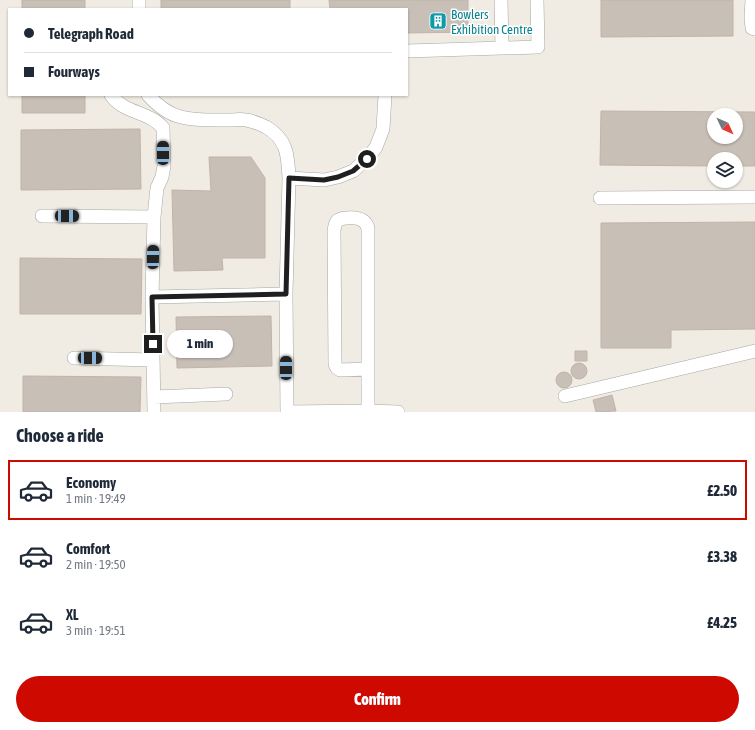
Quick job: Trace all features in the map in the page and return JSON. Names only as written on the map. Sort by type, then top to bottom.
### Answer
[{"type":"street","points":[[501,0],[502,48]]},
{"type":"street","points":[[408,51],[538,47],[537,0]]},
{"type":"street","points":[[752,0],[752,28],[755,29]]},
{"type":"street","points":[[112,96],[115,101],[123,107],[152,118],[163,128],[164,166],[162,177],[157,188],[154,217],[152,297],[154,412]]},
{"type":"street","points":[[149,96],[156,104],[180,117],[200,120],[246,120],[266,127],[282,140],[288,162],[289,178],[286,294],[288,412],[398,412]]},
{"type":"street","points":[[289,178],[324,180],[338,177],[353,171],[367,159],[376,147],[383,129],[385,96]]},
{"type":"street","points":[[600,198],[755,197]]},
{"type":"street","points":[[42,216],[154,217]]},
{"type":"street","points":[[368,370],[340,370],[335,364],[334,230],[336,223],[340,219],[360,219],[368,228],[368,370],[368,411]]},
{"type":"street","points":[[152,297],[286,294]]},
{"type":"street","points":[[565,396],[755,351]]},
{"type":"street","points":[[74,358],[153,360]]},
{"type":"street","points":[[154,397],[226,394]]},
{"type":"building","points":[[22,0],[85,0],[85,8],[22,8]]},
{"type":"building","points":[[161,0],[290,0],[290,8],[161,8]]},
{"type":"building","name":"Bowlers Exhibition Centre","points":[[329,0],[468,0],[468,32],[408,33],[408,8],[330,8]]},
{"type":"building","points":[[601,0],[733,0],[733,36],[601,37]]},
{"type":"building","points":[[22,96],[85,96],[85,113],[22,113]]},
{"type":"building","points":[[601,111],[707,112],[707,144],[743,144],[743,112],[755,112],[755,166],[743,166],[743,152],[707,152],[707,166],[600,165]]},
{"type":"building","points":[[140,129],[141,189],[21,190],[21,130]]},
{"type":"building","points":[[209,157],[251,157],[265,178],[265,258],[222,258],[223,270],[174,271],[172,190],[211,191]]},
{"type":"building","points":[[755,222],[755,329],[671,330],[671,348],[601,348],[601,223]]},
{"type":"building","points":[[20,258],[142,259],[141,314],[20,314]]},
{"type":"building","points":[[271,316],[272,366],[177,368],[176,317]]},
{"type":"building","points":[[575,351],[587,351],[587,361],[575,361]]},
{"type":"building","points":[[576,363],[582,363],[587,368],[585,377],[582,379],[576,379],[571,374],[571,368]]},
{"type":"building","points":[[561,372],[567,372],[572,377],[570,386],[567,388],[561,388],[556,383],[556,377]]},
{"type":"building","points":[[23,376],[141,377],[140,412],[23,412]]},
{"type":"building","points":[[612,395],[616,411],[596,412],[593,400]]},
{"type":"place","name":"Bowlers Exhibition Centre","points":[[438,21]]},
{"type":"route","points":[[153,344],[152,297],[286,294],[289,178],[324,180],[338,177],[353,171],[367,159]]}]
